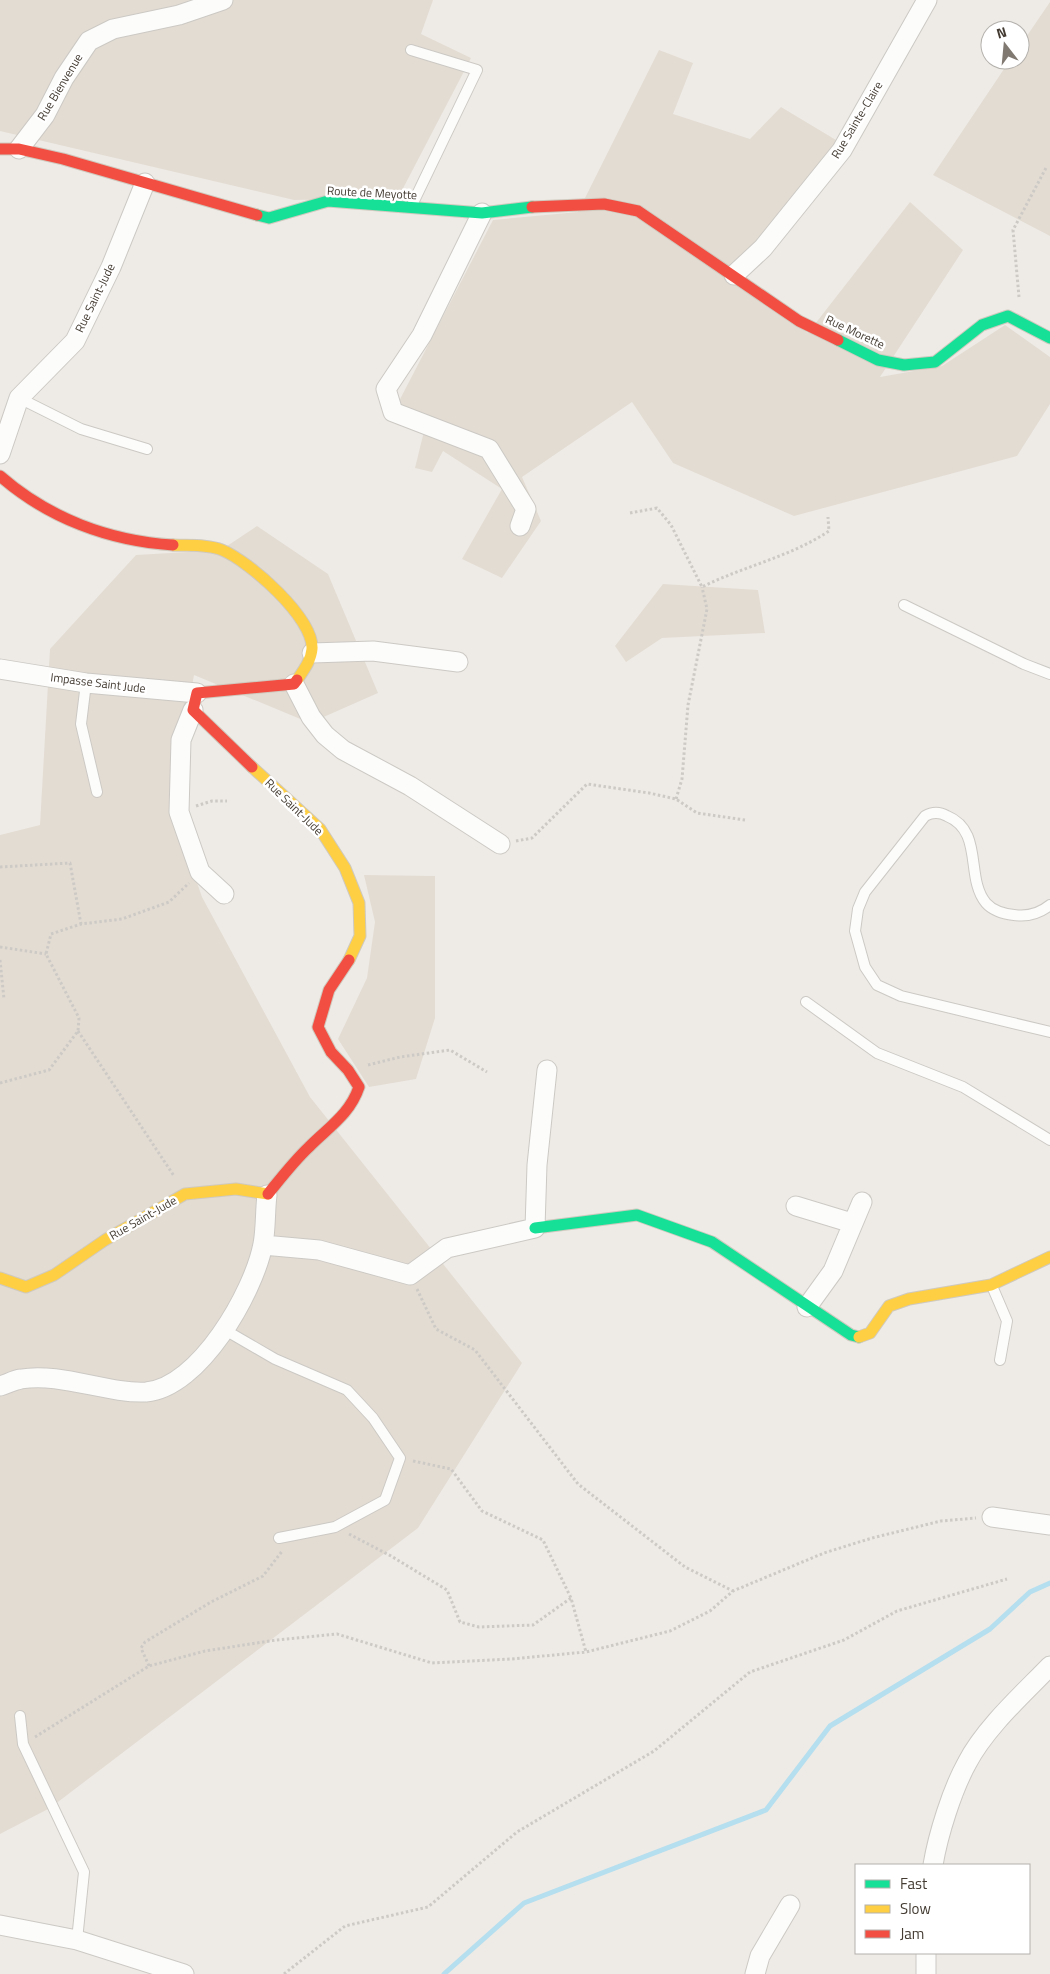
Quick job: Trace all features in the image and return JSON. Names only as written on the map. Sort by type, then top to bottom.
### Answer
[{"type":"street","name":"Rue Bienvenue","points":[[19,149],[45,114],[64,78],[89,41],[113,29],[179,14],[223,0]]},
{"type":"street","name":"Rue Sainte-Claire","points":[[734,275],[763,248],[842,150],[927,0]]},
{"type":"street","name":"Route de Meyotte","points":[[0,149],[19,149],[63,159],[268,218],[328,201],[410,209],[482,213],[526,206],[604,204],[638,210],[734,275]]},
{"type":"street","name":"Rue Saint-Jude","points":[[0,454],[19,398],[74,341],[110,267],[145,183]]},
{"type":"street","points":[[482,213],[422,335],[386,389],[393,412],[489,449],[526,509],[520,526]]},
{"type":"street","name":"Rue Morette","points":[[734,275],[799,321],[878,360],[904,365],[935,362],[982,325],[1008,316],[1050,338]]},
{"type":"street","points":[[0,476],[18,494],[60,516],[115,537],[221,550],[255,572],[286,602],[308,627],[312,653],[308,663],[294,684],[195,701],[181,740],[179,812],[200,872],[224,894]]},
{"type":"street","points":[[312,653],[373,651],[458,662]]},
{"type":"street","name":"Impasse Saint Jude","points":[[0,669],[195,701]]},
{"type":"street","points":[[294,684],[311,716],[325,735],[343,750],[424,794],[500,844]]},
{"type":"street","name":"Rue Saint-Jude","points":[[0,1278],[26,1287],[54,1275],[128,1226],[186,1194],[236,1189],[267,1195],[310,1147],[344,1116],[354,1103],[358,1087],[348,1070],[331,1052],[318,1027],[329,990],[352,955],[360,936],[359,903],[345,868],[320,829],[289,803],[195,701]]},
{"type":"street","points":[[535,1228],[537,1165],[547,1070]]},
{"type":"street","points":[[0,1386],[22,1379],[60,1380],[147,1392],[176,1383],[225,1330],[242,1304],[263,1245],[267,1195]]},
{"type":"street","points":[[807,1307],[833,1271],[862,1202]]},
{"type":"street","points":[[796,1206],[852,1223]]},
{"type":"street","points":[[263,1245],[319,1250],[410,1275],[447,1248],[535,1228],[637,1215],[712,1242],[807,1307],[851,1335],[861,1337],[870,1332],[889,1306],[909,1299],[992,1285],[1035,1266],[1050,1257]]},
{"type":"street","points":[[992,1516],[1050,1524]]},
{"type":"street","points":[[933,1864],[940,1831],[967,1762],[1001,1717],[1050,1666]]},
{"type":"street","points":[[755,1974],[760,1956],[790,1905]]},
{"type":"street","points":[[0,1925],[78,1940],[184,1974]]},
{"type":"street","points":[[926,1954],[926,1974]]},
{"type":"lane","points":[[410,209],[477,70],[411,50]]},
{"type":"lane","points":[[19,398],[81,429],[147,449]]},
{"type":"lane","points":[[904,605],[1024,664],[1050,674]]},
{"type":"lane","points":[[86,683],[81,724],[97,792]]},
{"type":"lane","points":[[1050,905],[1036,913],[1025,916],[1006,914],[991,908],[980,892],[967,835],[952,818],[937,813],[925,816],[865,892],[858,909],[856,931],[865,967],[877,985],[901,996],[1050,1032]]},
{"type":"lane","points":[[806,1002],[877,1053],[963,1087],[1050,1140]]},
{"type":"lane","points":[[992,1285],[1007,1321],[1000,1360]]},
{"type":"lane","points":[[225,1330],[275,1359],[346,1390],[373,1418],[400,1458],[385,1500],[335,1527],[279,1538]]},
{"type":"lane","points":[[20,1716],[23,1744],[84,1872],[78,1940]]},
{"type":"path","points":[[1021,323],[1013,230],[1047,166]]},
{"type":"path","points":[[630,513],[657,508],[671,525],[702,587],[707,609],[688,705],[682,779],[676,800]]},
{"type":"path","points":[[702,587],[729,574],[808,545],[829,531],[828,517]]},
{"type":"path","points":[[500,844],[532,838],[588,784],[649,793],[676,800],[696,813],[745,820]]},
{"type":"path","points":[[179,812],[212,801],[227,801]]},
{"type":"path","points":[[0,867],[70,863],[81,924]]},
{"type":"path","points":[[0,1083],[48,1070],[78,1031],[79,1018],[46,954],[51,934],[81,924],[122,919],[169,902],[200,872]]},
{"type":"path","points":[[0,947],[46,954]]},
{"type":"path","points":[[0,960],[4,999]]},
{"type":"path","points":[[78,1031],[186,1194]]},
{"type":"path","points":[[348,1070],[400,1057],[450,1050],[487,1072]]},
{"type":"path","points":[[410,1275],[436,1330],[476,1350],[578,1484],[686,1567],[733,1591]]},
{"type":"path","points":[[400,1458],[451,1469],[482,1510],[542,1540],[571,1598],[586,1652]]},
{"type":"path","points":[[23,1744],[149,1666],[205,1651],[276,1640],[337,1634],[432,1663],[511,1660],[586,1652],[670,1631],[710,1611],[733,1591],[824,1553],[872,1538],[941,1521],[992,1516]]},
{"type":"path","points":[[335,1527],[391,1556],[447,1590],[460,1622],[480,1627],[533,1625],[571,1598]]},
{"type":"path","points":[[149,1666],[142,1648],[145,1642],[210,1602],[263,1576],[295,1535]]},
{"type":"path","points":[[284,1974],[345,1926],[428,1907],[517,1832],[654,1751],[750,1672],[844,1640],[897,1611],[1007,1579]]},
{"type":"shaded area","points":[[0,0],[433,0],[421,34],[471,58],[398,198],[294,200],[0,131]]},
{"type":"shaded area","points":[[1050,2],[1050,236],[933,175],[1003,70],[1030,70],[1030,31]]},
{"type":"shaded area","points":[[659,50],[693,63],[673,114],[750,139],[781,107],[841,143],[724,278],[808,333],[910,202],[963,250],[880,377],[942,366],[1005,325],[1050,357],[1050,404],[1017,456],[794,516],[673,463],[632,402],[522,477],[541,521],[502,578],[462,559],[502,489],[443,451],[432,472],[415,468],[427,419],[397,405],[493,220],[578,212]]},
{"type":"shaded area","points":[[257,526],[328,574],[378,693],[310,723],[194,675],[171,808],[202,897],[310,1097],[522,1363],[418,1528],[50,1808],[0,1834],[0,835],[40,825],[50,649],[136,555],[221,550]]},
{"type":"shaded area","points":[[663,584],[758,590],[765,633],[662,638],[626,662],[615,646]]},
{"type":"shaded area","points":[[364,875],[435,876],[435,1018],[416,1079],[369,1087],[338,1039],[367,978],[375,922]]},
{"type":"waterway","points":[[444,1974],[524,1903],[766,1810],[830,1726],[990,1629],[1030,1592],[1050,1583]]},
{"type":"traffic: fast","points":[[257,215],[269,218],[328,201],[482,213],[532,207]]},
{"type":"traffic: fast","points":[[838,340],[878,360],[904,365],[935,362],[982,325],[1008,316],[1050,338]]},
{"type":"traffic: fast","points":[[535,1228],[637,1215],[712,1242],[851,1335],[859,1337]]},
{"type":"traffic: slow","points":[[173,545],[216,548],[234,556],[263,578],[292,607],[310,636],[312,649],[310,658],[297,680]]},
{"type":"traffic: slow","points":[[252,767],[320,829],[345,868],[359,903],[360,936],[349,960]]},
{"type":"traffic: slow","points":[[0,1278],[26,1287],[54,1275],[105,1240],[185,1194],[236,1189],[268,1194]]},
{"type":"traffic: slow","points":[[859,1337],[870,1333],[889,1306],[909,1299],[991,1285],[1050,1257]]},
{"type":"traffic: jam","points":[[0,149],[19,149],[63,159],[257,215]]},
{"type":"traffic: jam","points":[[532,207],[604,204],[638,211],[799,321],[838,340]]},
{"type":"traffic: jam","points":[[0,476],[38,504],[80,525],[149,543],[173,545]]},
{"type":"traffic: jam","points":[[252,767],[193,710],[197,693],[294,684],[297,680]]},
{"type":"traffic: jam","points":[[268,1194],[298,1158],[344,1113],[355,1097],[359,1087],[348,1070],[331,1052],[318,1027],[329,990],[349,960]]}]
